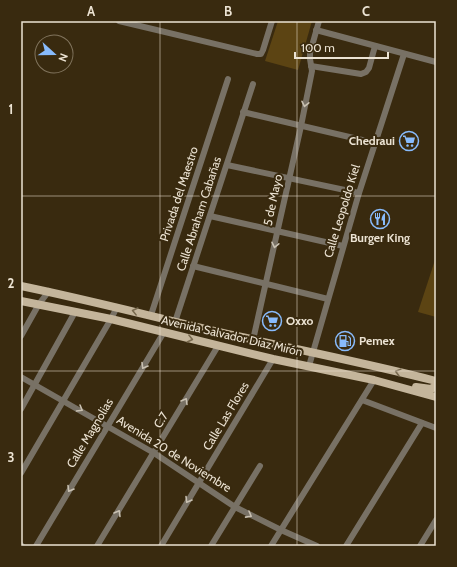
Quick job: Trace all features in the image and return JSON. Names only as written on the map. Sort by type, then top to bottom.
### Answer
[{"type":"main road","name":"Avenida Salvador Díaz Mirón","points":[[21,286],[117,307],[253,340],[377,366],[436,381]]},
{"type":"main road","name":"Avenida Salvador Díaz Mirón","points":[[21,301],[111,319],[218,346],[374,380],[436,397]]},
{"type":"main road","points":[[410,390],[416,387],[431,389],[436,386]]},
{"type":"street","points":[[118,21],[257,54],[261,54],[272,21]]},
{"type":"street","name":"5 de Mayo","points":[[253,340],[301,126],[311,77],[310,56],[319,21]]},
{"type":"street","points":[[316,30],[436,62]]},
{"type":"street","points":[[311,66],[361,74],[366,72],[369,68],[375,46]]},
{"type":"street","name":"Calle Leopoldo Kiel","points":[[309,366],[359,193],[404,54]]},
{"type":"street","name":"Privada del Maestro","points":[[151,315],[228,79]]},
{"type":"street","name":"Calle Abraham Cabañas","points":[[175,322],[253,84]]},
{"type":"street","points":[[244,112],[375,143]]},
{"type":"street","points":[[227,165],[359,193]]},
{"type":"street","points":[[210,216],[343,246]]},
{"type":"street","points":[[193,266],[328,299]]},
{"type":"street","points":[[21,336],[39,304],[49,292]]},
{"type":"street","points":[[21,473],[117,307]]},
{"type":"street","points":[[21,409],[75,312]]},
{"type":"street","name":"Calle Magnolias","points":[[36,546],[164,332]]},
{"type":"street","name":"C.7","points":[[98,546],[218,346]]},
{"type":"street","name":"Calle Las Flores","points":[[161,546],[273,358]]},
{"type":"street","name":"Avenida 20 de Noviembre","points":[[21,377],[108,425],[235,506],[281,530],[317,546]]},
{"type":"street","points":[[271,546],[374,380]]},
{"type":"street","points":[[362,400],[436,428]]},
{"type":"street","points":[[346,546],[422,423]]},
{"type":"street","points":[[211,546],[260,466]]},
{"type":"street","points":[[420,546],[436,520]]},
{"type":"shaded area","points":[[278,21],[312,21],[298,70],[265,61]]},
{"type":"shaded area","points":[[436,257],[436,317],[418,312]]},
{"type":"place","name":"Chedraui","points":[[409,141]]},
{"type":"place","name":"Burger King","points":[[380,219]]},
{"type":"place","name":"Oxxo","points":[[272,321]]},
{"type":"place","name":"Pemex","points":[[345,341]]}]
